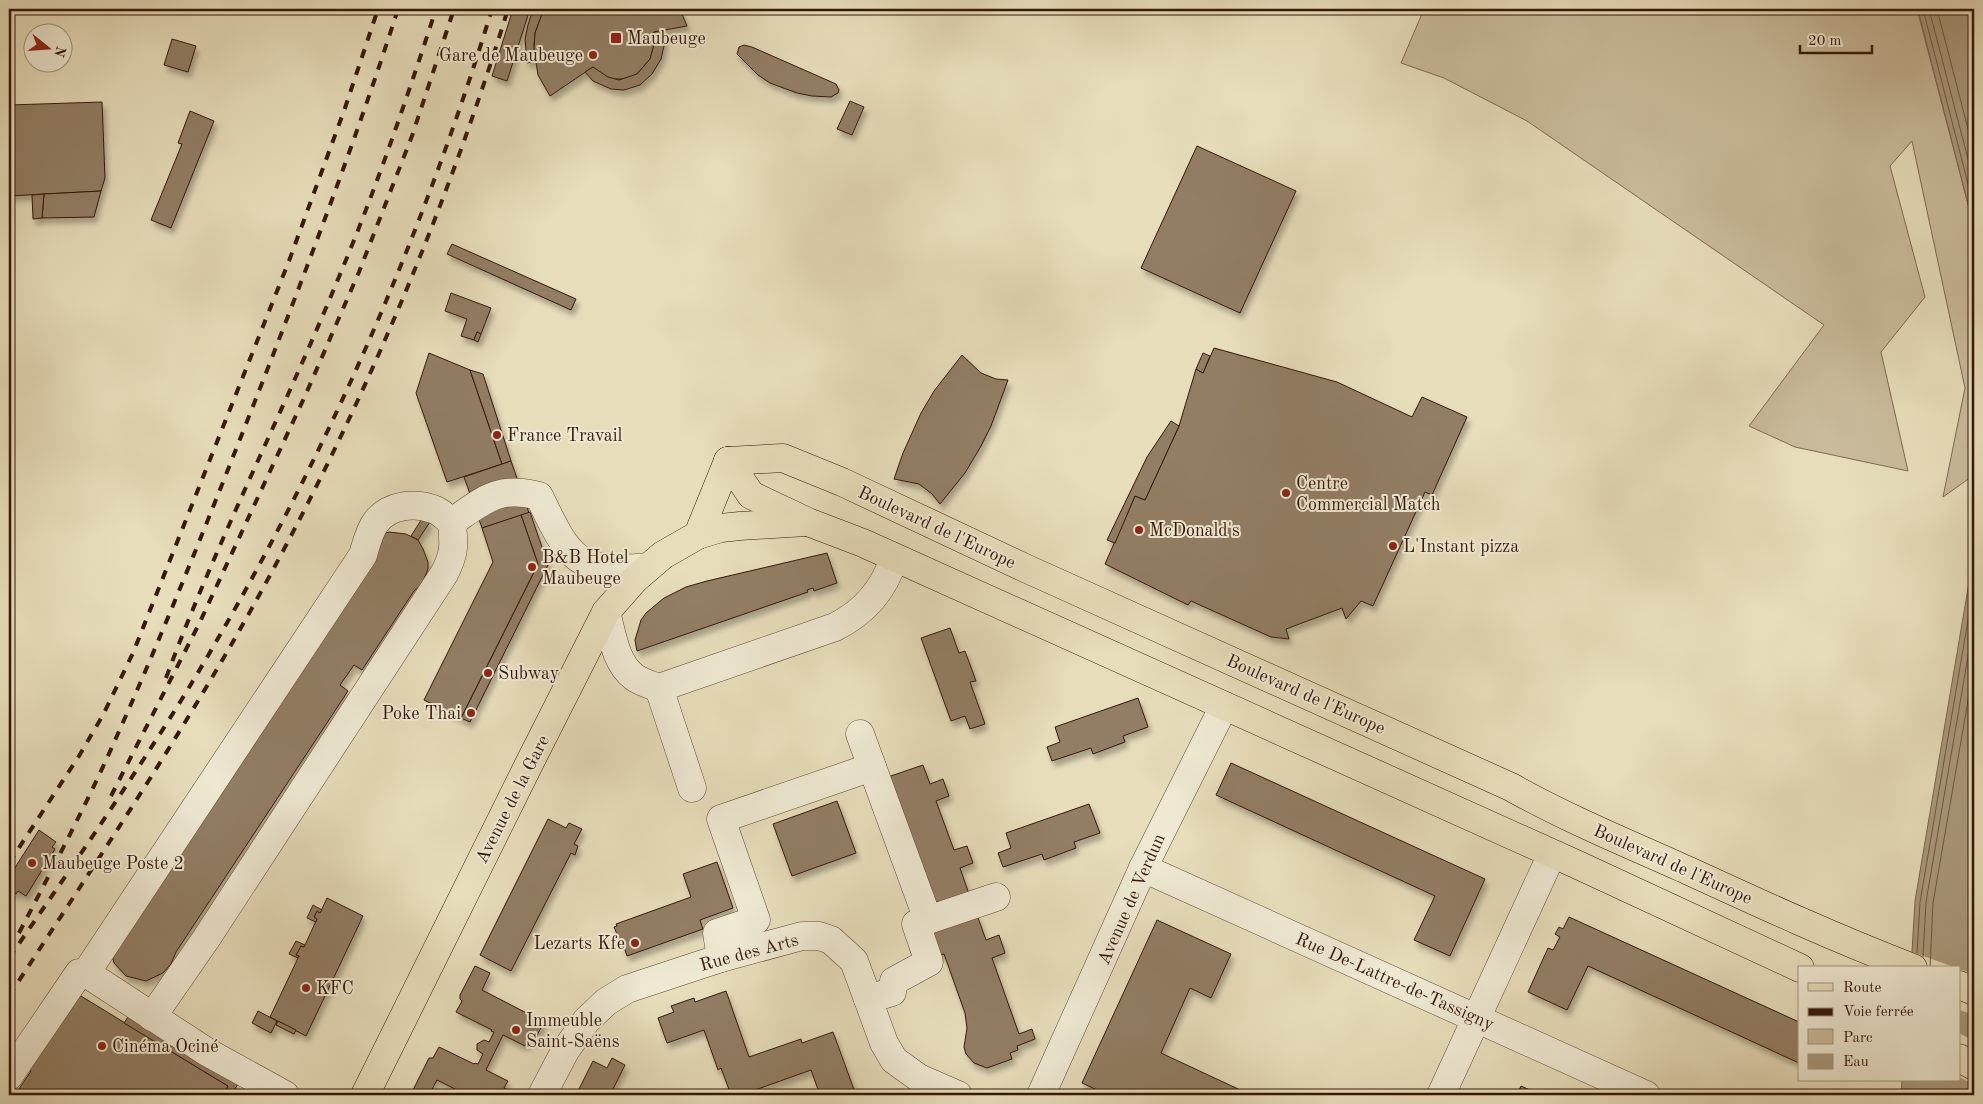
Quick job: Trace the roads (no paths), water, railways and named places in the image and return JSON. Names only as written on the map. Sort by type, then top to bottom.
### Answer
[{"type":"main road","name":"Boulevard de l'Europe","points":[[728,461],[783,458],[842,482],[1025,568],[1511,787],[1541,804],[1595,829],[1908,966]]},
{"type":"main road","points":[[728,461],[751,495],[801,522],[849,537],[1798,967]]},
{"type":"main road","points":[[698,535],[728,461]]},
{"type":"main road","name":"Avenue de la Gare","points":[[365,1095],[606,612],[635,578],[648,567],[663,555],[698,535],[720,528],[801,522]]},
{"type":"main road","points":[[1960,985],[1974,991]]},
{"type":"main road","points":[[1960,1059],[1974,1066]]},
{"type":"street","points":[[452,522],[488,497],[522,492],[539,496],[559,537],[569,552],[584,562],[610,569],[648,567]]},
{"type":"street","points":[[86,974],[363,555],[376,523],[388,511],[400,507],[418,505],[435,509],[452,522],[454,546],[452,558],[444,574],[211,931],[152,1017]]},
{"type":"street","points":[[606,612],[621,660],[633,676],[659,688],[835,627],[853,618],[862,610],[888,577],[894,558]]},
{"type":"street","points":[[659,688],[692,788]]},
{"type":"street","name":"Avenue de Verdun","points":[[1041,1095],[1143,868],[1224,706]]},
{"type":"street","points":[[860,734],[928,920]]},
{"type":"street","points":[[721,958],[717,933],[756,920],[721,819],[872,767]]},
{"type":"street","points":[[1441,1095],[1552,854]]},
{"type":"street","name":"Rue De-Lattre-de-Tassigny","points":[[1143,868],[1646,1095]]},
{"type":"street","points":[[868,999],[892,992],[894,981],[929,962],[916,924],[996,897]]},
{"type":"street","name":"Rue des Arts","points":[[542,1095],[565,1051],[586,1021],[606,1002],[627,989],[721,958],[802,936],[819,936],[831,940],[854,961],[884,1043],[894,1060],[919,1078],[958,1095]]},
{"type":"street","points":[[9,1076],[79,973],[86,974],[236,1069],[285,1095]]},
{"type":"water","points":[[1974,9],[1974,227],[1918,10]]},
{"type":"water","points":[[1974,553],[1974,1095],[1901,1095],[1902,1082],[1960,1082],[1960,966],[1911,966],[1915,901]]},
{"type":"railway","points":[[9,863],[79,756],[103,715],[133,653],[289,261],[345,108],[378,9]]},
{"type":"railway","points":[[19,933],[107,758],[184,578],[313,252],[398,9]]},
{"type":"railway","points":[[166,678],[207,576],[354,240],[391,142],[436,9]]},
{"type":"railway","points":[[111,796],[199,624],[305,396],[359,272],[412,136],[454,9]]},
{"type":"railway","points":[[9,958],[97,830],[182,699],[276,534],[319,450],[359,364],[431,189],[492,9]]},
{"type":"railway","points":[[9,996],[199,700],[295,528],[366,383],[398,310],[457,161],[508,9]]},
{"type":"place","name":"Maubeuge","points":[[616,38]]},
{"type":"place","name":"Gare de Maubeuge","points":[[593,55]]},
{"type":"place","name":"France Travail","points":[[497,435]]},
{"type":"place","name":"Centre Commercial Match","points":[[1286,493]]},
{"type":"place","name":"McDonald's","points":[[1139,530]]},
{"type":"place","name":"L'Instant pizza","points":[[1393,546]]},
{"type":"place","name":"B&B Hotel Maubeuge","points":[[532,567]]},
{"type":"place","name":"Subway","points":[[488,673]]},
{"type":"place","name":"Poke Thai","points":[[471,713]]},
{"type":"place","name":"Maubeuge Poste 2","points":[[32,863]]},
{"type":"place","name":"Lezarts Kfe","points":[[635,943]]},
{"type":"place","name":"KFC","points":[[306,988]]},
{"type":"place","name":"Immeuble Saint-Saëns","points":[[516,1030]]},
{"type":"place","name":"Cinéma Ociné","points":[[102,1046]]}]
